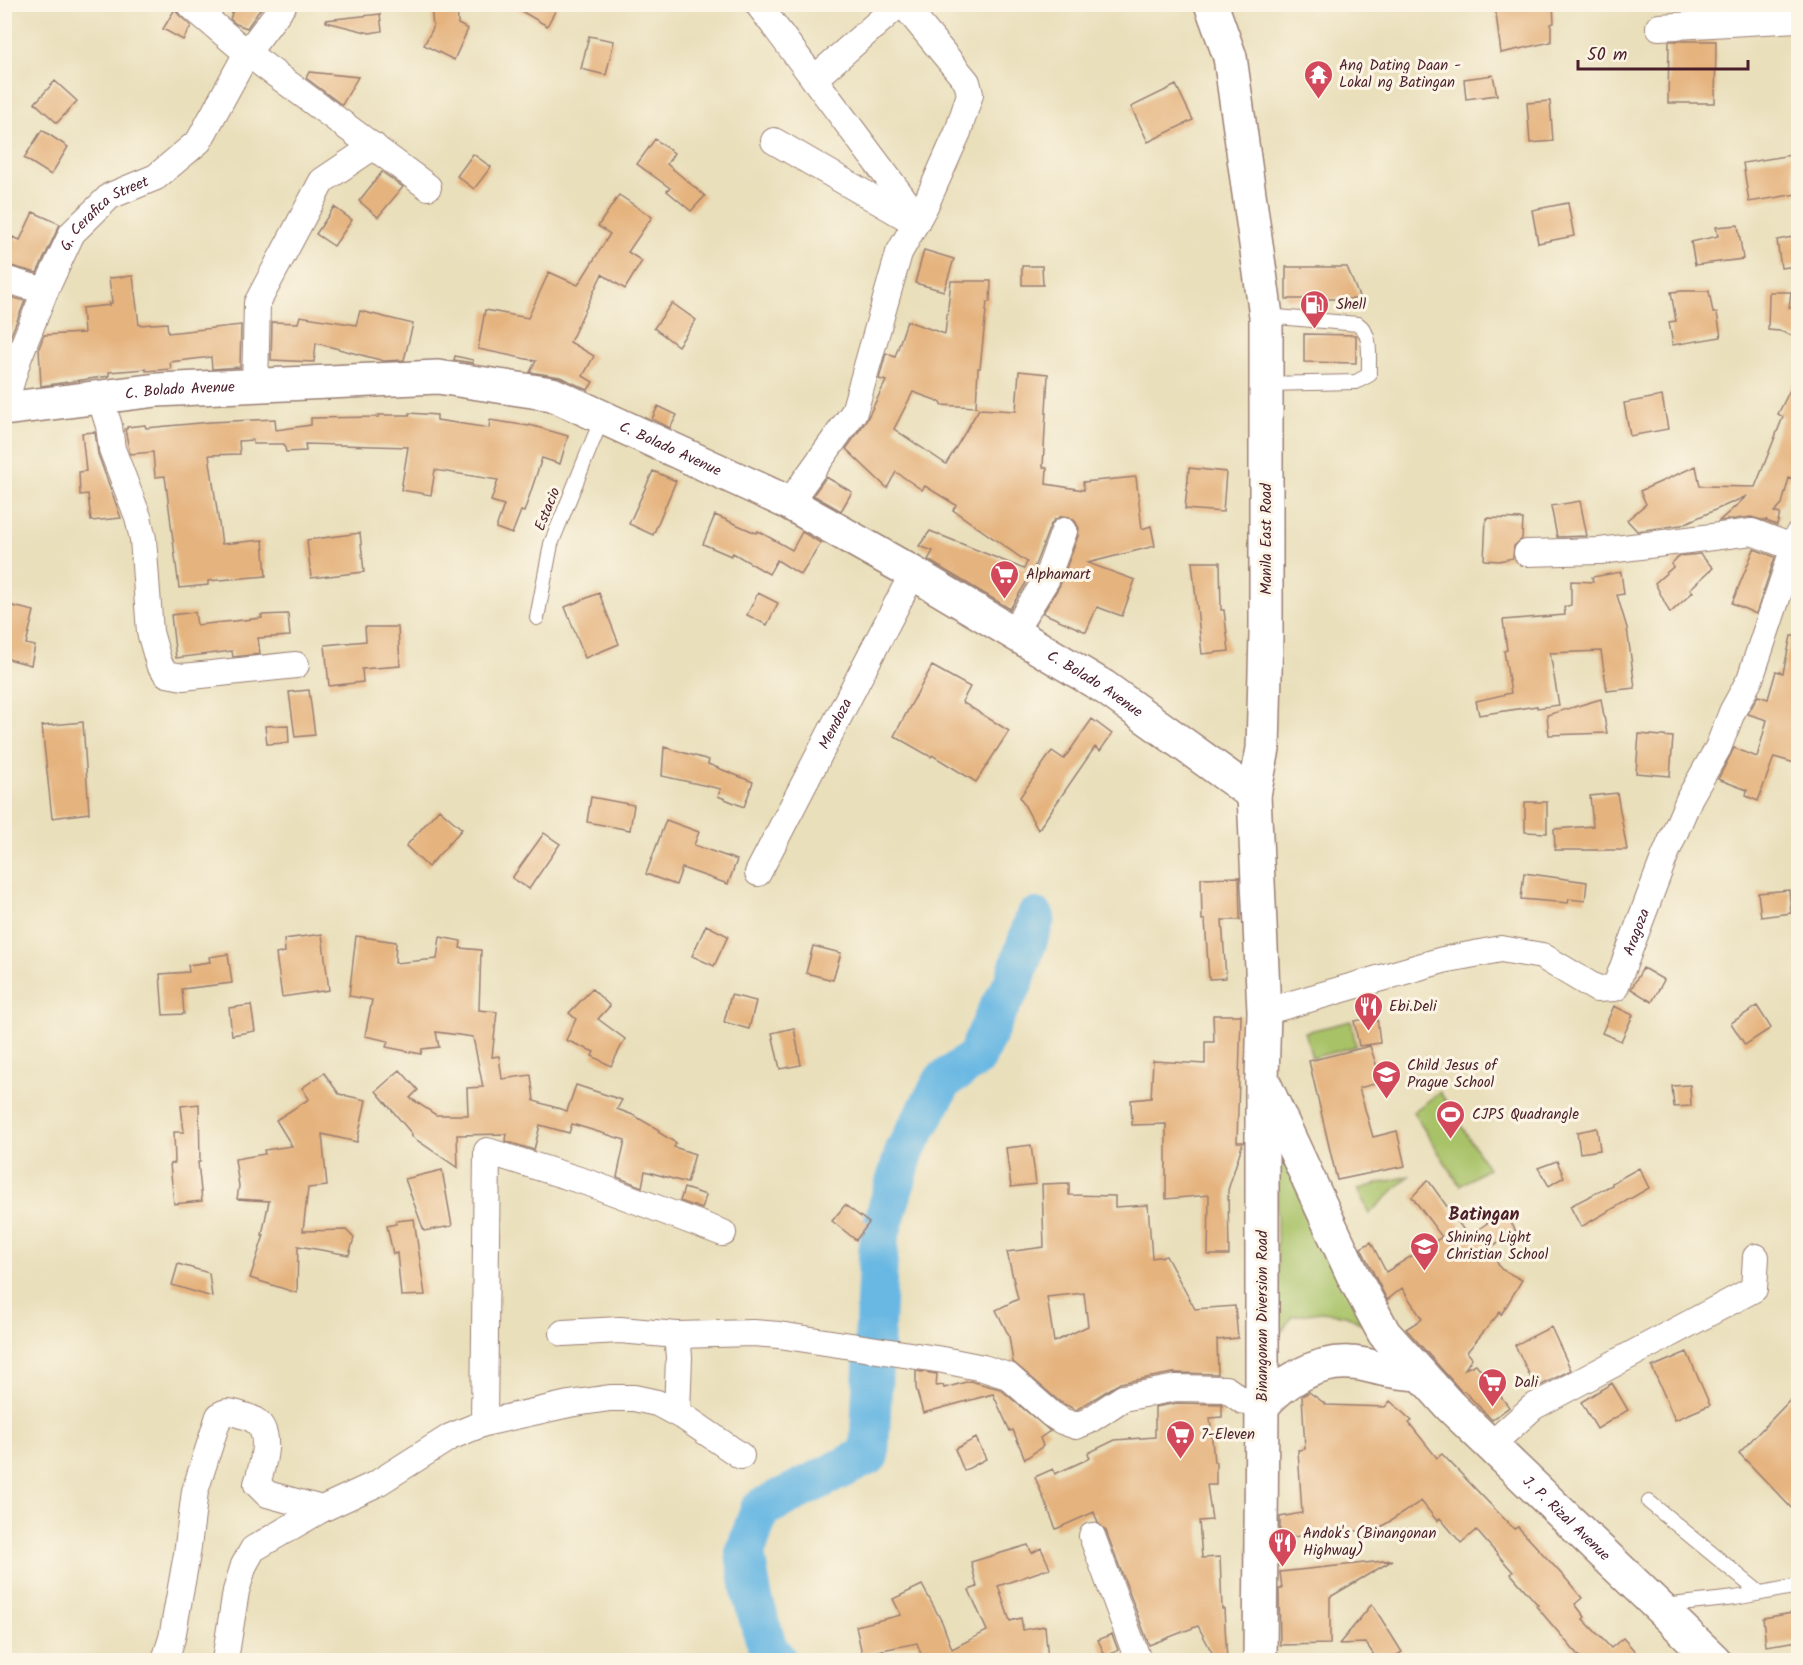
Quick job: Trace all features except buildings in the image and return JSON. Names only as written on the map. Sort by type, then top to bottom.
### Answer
[{"type":"main road","name":"Manila East Road","points":[[1211,4],[1230,57],[1266,316],[1266,645],[1263,749],[1254,795],[1263,1012],[1262,1079]]},
{"type":"main road","name":"C. Bolado Avenue","points":[[4,407],[157,390],[438,377],[552,394],[789,503],[913,573],[1104,687],[1254,795]]},
{"type":"main road","name":"J. P. Rizal Avenue","points":[[1262,1079],[1358,1285],[1384,1333],[1419,1374],[1714,1660]]},
{"type":"main road","name":"Binangonan Diversion Road","points":[[1260,1660],[1262,1079]]},
{"type":"main road","points":[[1262,1406],[1272,1395],[1296,1377],[1330,1364],[1351,1363],[1389,1371],[1419,1374]]},
{"type":"street","points":[[189,4],[247,52],[428,187]]},
{"type":"street","name":"G. Cerafica Street","points":[[4,407],[18,359],[72,232],[110,196],[156,177],[199,141],[247,52],[284,4]]},
{"type":"street","points":[[758,4],[917,220]]},
{"type":"street","points":[[789,503],[854,412],[899,253],[958,132],[970,93],[967,82],[901,4],[814,79]]},
{"type":"street","points":[[1659,27],[1720,15],[1798,19]]},
{"type":"street","points":[[774,141],[917,220]]},
{"type":"street","points":[[255,386],[257,303],[322,181],[374,146]]},
{"type":"street","points":[[4,279],[45,291]]},
{"type":"street","points":[[100,397],[109,426],[112,449],[138,517],[143,539],[150,632],[159,664],[167,674],[183,677],[296,665]]},
{"type":"street","points":[[1013,633],[1046,580],[1064,531]]},
{"type":"street","points":[[1527,553],[1600,551],[1752,532],[1797,542]]},
{"type":"street","name":"Aragoza","points":[[1263,1012],[1443,960],[1501,949],[1542,956],[1597,989],[1615,988],[1664,858],[1690,797],[1718,748],[1732,712],[1750,679],[1797,542]]},
{"type":"street","name":"Mendoza","points":[[758,873],[913,573]]},
{"type":"street","points":[[484,1423],[487,1151],[592,1184],[723,1233]]},
{"type":"street","points":[[1491,1445],[1533,1407],[1754,1289],[1756,1257]]},
{"type":"street","points":[[563,1333],[620,1330],[677,1335],[753,1333],[779,1335],[983,1368],[1008,1376],[1051,1414],[1076,1426],[1088,1421],[1123,1398],[1176,1388],[1226,1389],[1243,1401],[1262,1406]]},
{"type":"street","points":[[676,1413],[679,1358],[677,1335]]},
{"type":"street","points":[[225,1660],[236,1591],[244,1565],[253,1550],[322,1509],[376,1484],[450,1437],[484,1423],[569,1404],[610,1398],[634,1398],[657,1403],[676,1413],[741,1456]]},
{"type":"street","points":[[165,1660],[172,1638],[187,1554],[195,1491],[219,1416],[223,1412],[230,1411],[255,1420],[260,1425],[265,1443],[257,1484],[267,1494],[322,1509]]},
{"type":"street","points":[[1092,1536],[1138,1660]]},
{"type":"lane","points":[[1266,316],[1358,324],[1368,335],[1369,375],[1356,382],[1266,384]]},
{"type":"lane","name":"Estacio","points":[[537,618],[551,544],[602,418]]},
{"type":"lane","points":[[1648,1502],[1760,1593]]},
{"type":"lane","points":[[1658,1606],[1798,1586]]},
{"type":"green space","points":[[1351,1021],[1356,1046],[1312,1058],[1305,1032]]},
{"type":"green space","name":"CJPS Quadrangle","points":[[1440,1092],[1488,1168],[1460,1186],[1413,1112]]},
{"type":"green space","points":[[1276,1114],[1381,1328],[1358,1322],[1346,1315],[1321,1312],[1293,1316],[1278,1335]]},
{"type":"green space","points":[[1409,1176],[1369,1214],[1358,1189]]},
{"type":"waterway","points":[[777,1660],[768,1649],[752,1596],[745,1553],[760,1509],[869,1455],[879,1237],[905,1150],[943,1081],[976,1058],[997,1011],[1013,984],[1035,918]]},
{"type":"place","name":"Ang Dating Daan - Lokal ng Batingan","points":[[1318,100]]},
{"type":"place","name":"Shell","points":[[1315,330]]},
{"type":"place","name":"Alphamart","points":[[1005,600]]},
{"type":"place","name":"Ebi.Deli","points":[[1368,1032]]},
{"type":"place","name":"Child Jesus of Prague School","points":[[1386,1100]]},
{"type":"place","name":"CJPS Quadrangle","points":[[1451,1140]]},
{"type":"place","name":"Shining Light Christian School","points":[[1425,1272]]},
{"type":"place","name":"Dali","points":[[1493,1408]]},
{"type":"place","name":"7-Eleven","points":[[1180,1460]]},
{"type":"place","name":"Andok's (Binangonan Highway)","points":[[1282,1568]]},
{"type":"district","name":"Batingan","points":[[1484,1214]]}]
